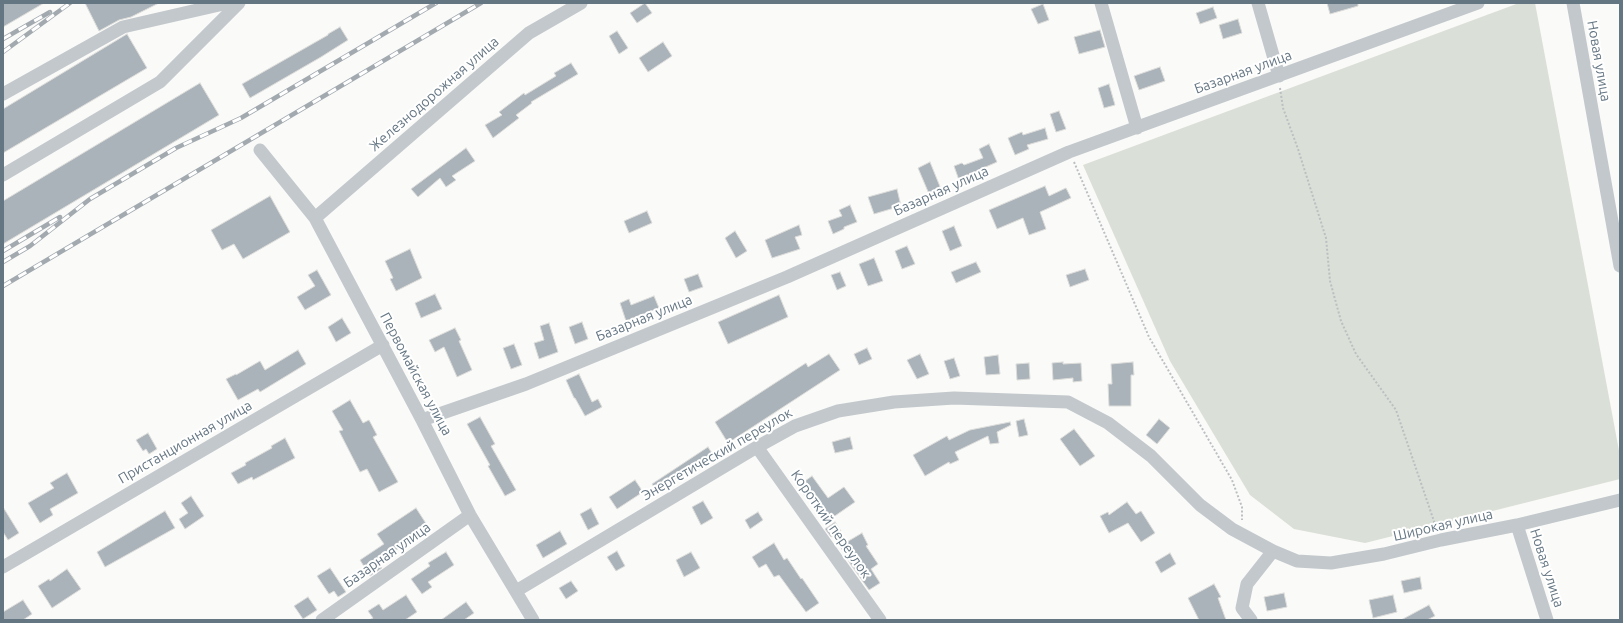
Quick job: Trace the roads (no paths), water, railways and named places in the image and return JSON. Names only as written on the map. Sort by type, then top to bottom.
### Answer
[{"type":"street","points":[[3,94],[123,27],[228,3]]},
{"type":"street","points":[[3,175],[160,82],[239,3]]},
{"type":"street","name":"Железнодорожная улица","points":[[315,218],[529,33],[581,3]]},
{"type":"street","points":[[1101,3],[1137,128]]},
{"type":"street","points":[[1258,3],[1279,76]]},
{"type":"street","name":"Базарная улица","points":[[422,420],[526,384],[780,280],[1069,152],[1478,3]]},
{"type":"street","name":"Новая улица","points":[[1573,3],[1620,266]]},
{"type":"street","name":"Первомайская улица","points":[[260,150],[315,218],[422,420],[470,515],[533,620]]},
{"type":"street","name":"Пристанционная улица","points":[[3,567],[383,346]]},
{"type":"street","name":"Энергетический переулок","points":[[516,591],[757,447],[795,426],[838,411],[894,402],[954,398],[1068,402],[1108,423],[1151,456],[1200,505],[1242,534]]},
{"type":"street","name":"Короткий переулок","points":[[757,447],[880,620]]},
{"type":"street","name":"Широкая улица","points":[[1242,534],[1273,551],[1297,561],[1331,563],[1384,554],[1441,540],[1517,525],[1620,500]]},
{"type":"street","name":"Базарная улица","points":[[322,620],[470,515]]},
{"type":"street","name":"Новая улица","points":[[1517,525],[1547,620]]},
{"type":"street","points":[[1251,620],[1242,608],[1247,584],[1273,551]]},
{"type":"railway","points":[[3,52],[70,3]]},
{"type":"railway","points":[[3,262],[30,246],[90,199],[176,148],[241,118],[436,3]]},
{"type":"railway","points":[[3,286],[481,3]]},
{"type":"railway","points":[[3,39],[50,12]]},
{"type":"railway","points":[[3,251],[60,217]]}]
